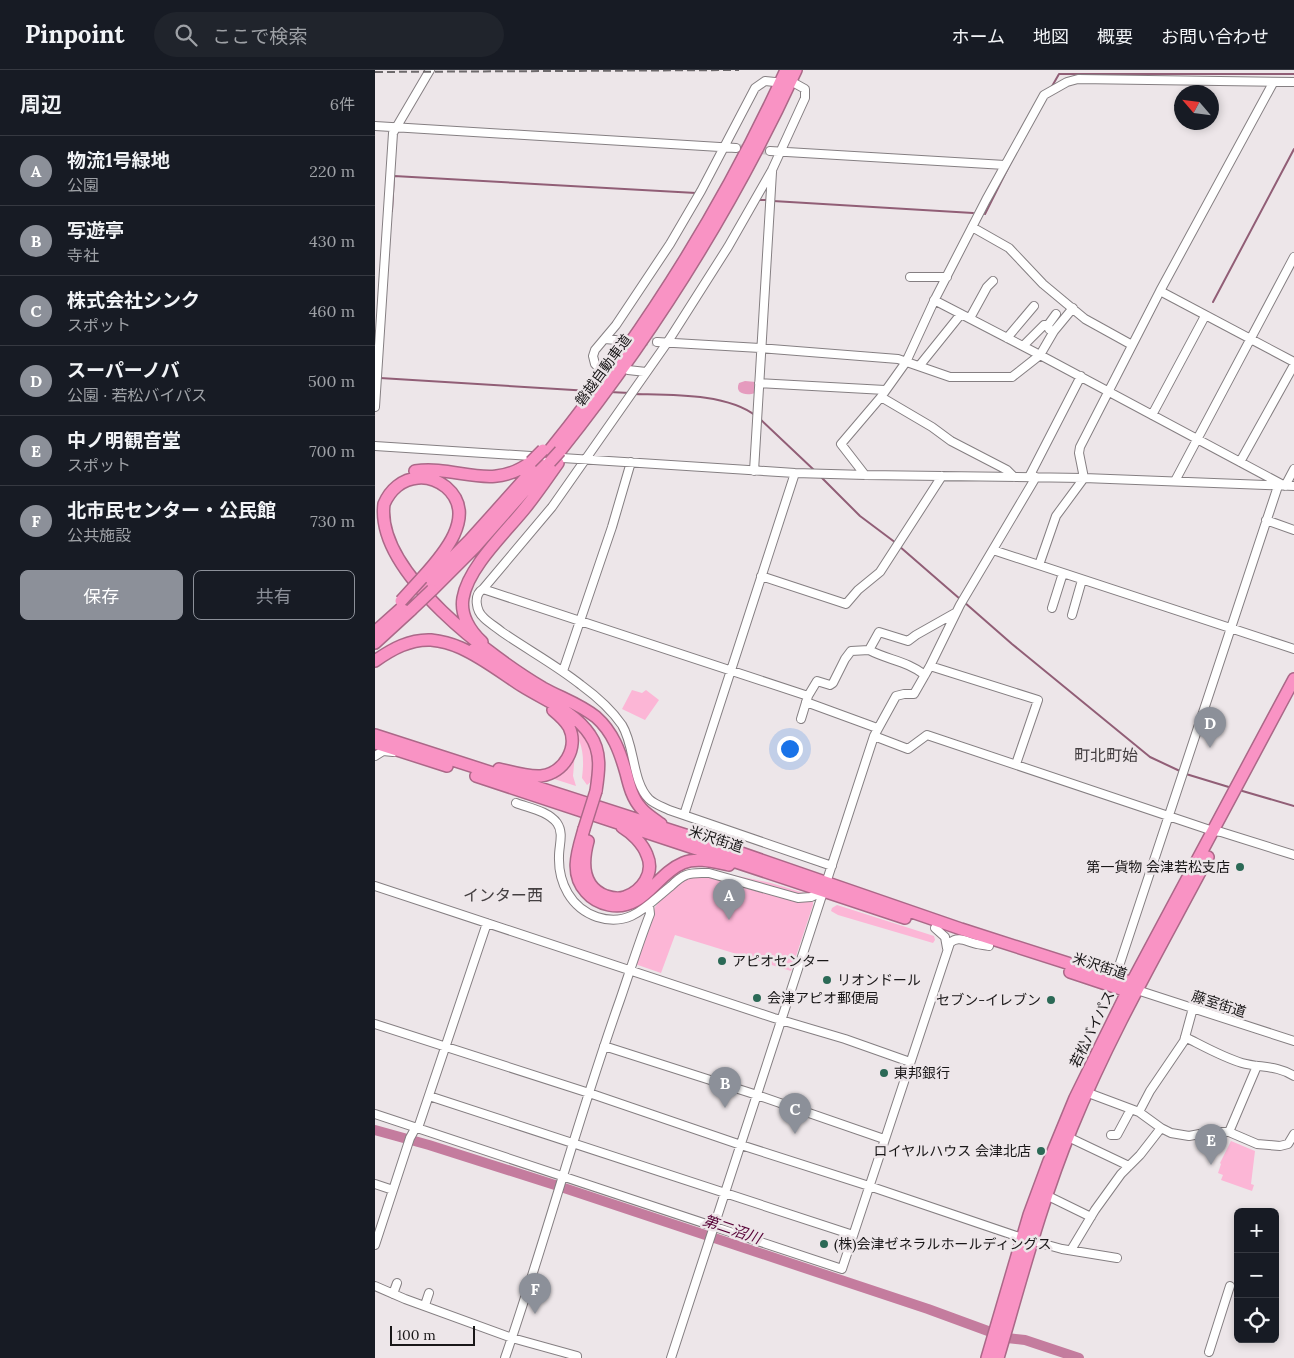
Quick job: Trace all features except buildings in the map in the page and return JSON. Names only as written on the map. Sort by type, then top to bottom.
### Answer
[{"type":"highway","name":"磐越自動車道","points":[[580,418],[616,371],[707,224],[788,78]]},
{"type":"highway","name":"磐越自動車道","points":[[580,418],[611,386],[616,371]]},
{"type":"highway","points":[[375,643],[406,605],[427,584],[481,541],[580,418]]},
{"type":"highway","points":[[495,662],[469,627],[462,606],[466,586],[484,558],[527,505],[545,463],[580,418]]},
{"type":"highway","points":[[377,540],[375,524],[378,506],[385,490],[399,478],[424,470],[477,477],[497,477],[545,463]]},
{"type":"highway","points":[[427,584],[441,557],[453,540],[459,513],[457,504],[449,490],[434,480],[418,478],[402,482],[395,487],[385,503],[382,512],[381,531],[386,550],[411,585],[445,620],[495,662]]},
{"type":"highway","points":[[394,571],[407,589],[429,612],[495,662],[541,692],[575,718],[591,736],[599,760],[599,791],[588,830],[577,857],[577,875],[580,884],[594,899],[603,903],[623,905],[633,902],[645,894],[675,867],[693,860],[730,865],[791,880]]},
{"type":"highway","points":[[375,630],[406,605]]},
{"type":"highway","points":[[375,661],[393,649],[405,644],[432,640],[460,648],[495,662]]},
{"type":"highway","name":"若松バイパス","points":[[1239,791],[1294,680]]},
{"type":"highway","points":[[411,751],[428,749],[461,760],[526,774],[543,776],[554,772],[568,757],[573,746],[572,738],[566,722],[541,692]]},
{"type":"highway","points":[[541,692],[581,706],[605,726],[615,742],[631,792],[640,807],[651,818],[671,831]]},
{"type":"highway","name":"若松バイパス","points":[[987,1358],[997,1349],[1049,1161],[1132,988],[1294,694]]},
{"type":"highway","name":"米沢街道","points":[[375,734],[411,751],[607,819],[791,880],[825,887],[1114,978],[1132,988]]},
{"type":"highway","name":"米沢街道","points":[[375,743],[411,751],[738,852],[935,928],[1132,988]]},
{"type":"highway","points":[[588,830],[584,862],[585,872],[590,885],[596,891],[610,897],[625,897],[638,891],[649,871],[648,855],[636,839],[624,828],[607,819]]},
{"type":"highway","name":"若松バイパス","points":[[1027,1239],[1068,1137],[1083,1091]]},
{"type":"street","points":[[375,407],[378,372],[378,322],[392,142],[396,127],[430,70]]},
{"type":"street","points":[[646,372],[616,371],[598,367],[593,356],[595,350],[638,293],[700,193],[755,88],[765,81],[788,78],[805,89],[805,98],[772,170],[713,272],[635,390],[552,507],[479,591],[476,598],[479,612],[483,618],[563,671],[599,698],[622,726],[631,748],[637,776],[649,800],[684,816],[832,866]]},
{"type":"street","points":[[865,475],[841,444],[883,394],[906,362],[934,300],[1044,95],[1056,87],[1078,79],[1294,82]]},
{"type":"street","points":[[1039,566],[1056,516],[1084,478],[1079,453],[1080,447],[1160,291],[1273,83]]},
{"type":"street","points":[[375,126],[736,148]]},
{"type":"street","points":[[770,151],[1005,165]]},
{"type":"street","points":[[755,471],[772,170]]},
{"type":"street","points":[[973,227],[1009,248],[1043,284],[1092,324],[1132,345]]},
{"type":"street","points":[[1175,481],[1294,257]]},
{"type":"street","points":[[910,278],[947,277]]},
{"type":"street","points":[[970,318],[987,287],[993,281]]},
{"type":"street","points":[[1160,291],[1294,364],[1240,462]]},
{"type":"street","points":[[934,300],[1198,438],[1281,486]]},
{"type":"street","points":[[1007,338],[1034,306]]},
{"type":"street","points":[[1051,328],[1073,308]]},
{"type":"street","points":[[920,365],[961,314]]},
{"type":"street","points":[[657,342],[898,359],[920,365],[950,377],[1012,377],[1040,354],[1056,314]]},
{"type":"street","points":[[1152,414],[1205,316]]},
{"type":"street","points":[[1023,346],[1044,325],[1051,328]]},
{"type":"street","points":[[605,339],[615,340]]},
{"type":"street","points":[[671,1358],[876,732],[896,696],[914,694],[925,675],[955,613],[993,550],[1033,477],[1081,376]]},
{"type":"street","points":[[759,383],[883,394],[951,441],[1007,470],[1014,477]]},
{"type":"street","points":[[375,446],[795,473],[1084,478],[1294,486]]},
{"type":"street","points":[[563,671],[612,527],[631,462]]},
{"type":"street","points":[[1120,963],[1266,520],[1281,486],[1294,469]]},
{"type":"street","points":[[684,816],[795,473]]},
{"type":"street","points":[[761,576],[846,604],[880,572],[941,476]]},
{"type":"street","points":[[1266,520],[1294,530]]},
{"type":"street","points":[[993,550],[1294,650]]},
{"type":"street","points":[[1052,608],[1063,573]]},
{"type":"street","points":[[1072,615],[1082,580]]},
{"type":"street","points":[[483,588],[731,671],[807,699],[908,749],[927,735],[1294,855]]},
{"type":"street","points":[[869,650],[879,632],[908,642],[916,635],[955,613]]},
{"type":"street","points":[[801,719],[807,699],[817,681],[831,685],[851,651],[869,650],[889,659],[902,661],[925,675]]},
{"type":"street","points":[[930,666],[1037,700],[1016,764]]},
{"type":"street","points":[[375,756],[387,751],[401,755],[411,751]]},
{"type":"street","points":[[516,803],[552,817],[558,824],[561,832],[559,855],[561,880],[565,889],[579,906],[597,917],[617,920],[635,915],[686,875],[709,873],[798,898],[811,897],[825,887]]},
{"type":"street","points":[[375,886],[630,971],[782,1020],[845,1038],[910,1062]]},
{"type":"street","points":[[505,1358],[604,1046],[650,914],[649,905]]},
{"type":"street","points":[[375,1245],[410,1140],[429,1096],[487,923]]},
{"type":"street","points":[[935,928],[945,937],[947,948]]},
{"type":"street","points":[[375,1114],[417,1127],[561,1183],[712,1233],[842,1269],[947,948],[952,940],[955,939],[989,946]]},
{"type":"street","name":"藤室街道","points":[[1132,988],[1294,1041]]},
{"type":"street","points":[[1111,1135],[1117,1135],[1184,1041],[1193,1008]]},
{"type":"street","points":[[375,1024],[1027,1239],[1071,1250],[1117,1258]]},
{"type":"street","points":[[1185,1037],[1242,1063],[1278,1068],[1294,1076]]},
{"type":"street","points":[[604,1046],[757,1095],[885,1139]]},
{"type":"street","points":[[1229,1132],[1257,1066]]},
{"type":"street","points":[[1083,1091],[1135,1111],[1171,1133],[1189,1136],[1210,1132],[1229,1132],[1246,1141],[1275,1146],[1291,1145],[1294,1134]]},
{"type":"street","points":[[429,1096],[853,1235]]},
{"type":"street","points":[[1071,1250],[1121,1174],[1141,1155],[1161,1128]]},
{"type":"street","points":[[1068,1137],[1129,1166]]},
{"type":"street","points":[[375,1184],[393,1190]]},
{"type":"street","points":[[1046,1195],[1091,1217]]},
{"type":"street","points":[[393,1294],[397,1283]]},
{"type":"street","points":[[375,1286],[512,1338],[577,1356],[577,1358]]},
{"type":"street","points":[[1209,1352],[1230,1286]]},
{"type":"street","points":[[425,1305],[429,1293]]},
{"type":"shaded area","points":[[745,381],[756,382],[755,393],[745,394],[738,390],[739,383]]},
{"type":"shaded area","points":[[632,690],[642,693],[646,690],[659,700],[645,720],[622,709]]},
{"type":"shaded area","points":[[569,721],[583,732],[593,744],[596,764],[591,782],[587,785],[582,778],[582,748]]},
{"type":"shaded area","points":[[575,753],[573,776],[576,786],[551,778]]},
{"type":"shaded area","points":[[714,871],[771,883],[811,895],[813,905],[791,971],[675,935],[661,973],[635,964],[655,907],[678,878]]},
{"type":"shaded area","points":[[837,905],[934,936],[935,940],[933,943],[838,915],[831,911]]},
{"type":"shaded area","points":[[1231,1141],[1255,1151],[1251,1184],[1254,1185],[1252,1191],[1221,1180],[1223,1175],[1218,1173],[1220,1163]]},
{"type":"waterway","points":[[1051,88],[1059,74],[1294,74]]},
{"type":"waterway","points":[[1213,302],[1294,149]]},
{"type":"waterway","points":[[985,214],[1013,158]]},
{"type":"waterway","points":[[392,211],[394,176],[696,193]]},
{"type":"waterway","points":[[758,200],[768,200]]},
{"type":"waterway","points":[[773,201],[973,213]]},
{"type":"waterway","points":[[380,378],[590,391]]},
{"type":"waterway","points":[[609,392],[630,393]]},
{"type":"waterway","points":[[634,394],[681,395],[714,399],[744,408],[756,416]]},
{"type":"waterway","points":[[759,418],[814,470]]},
{"type":"waterway","points":[[821,477],[860,516],[896,543]]},
{"type":"waterway","points":[[899,546],[960,599]]},
{"type":"waterway","points":[[964,602],[1012,644],[1150,757],[1182,772]]},
{"type":"waterway","points":[[1186,774],[1232,788]]},
{"type":"waterway","points":[[1239,790],[1294,806]]},
{"type":"waterway","name":"第二沼川","points":[[375,1130],[555,1185],[928,1309],[1007,1338],[1025,1340],[1079,1358]]},
{"type":"tunnel","points":[[736,148],[770,151]]},
{"type":"tunnel","points":[[616,340],[657,342]]},
{"type":"railway","points":[[375,72],[739,70]]},
{"type":"place","name":"スーパーノバ","points":[[1210,748]]},
{"type":"place","name":"第一貨物 会津若松支店","points":[[1240,867]]},
{"type":"place","name":"物流1号緑地","points":[[729,920]]},
{"type":"place","name":"アピオセンター","points":[[722,961]]},
{"type":"place","name":"リオンドール","points":[[827,980]]},
{"type":"place","name":"会津アピオ郵便局","points":[[757,998]]},
{"type":"place","name":"セブン-イレブン","points":[[1051,1000]]},
{"type":"place","name":"東邦銀行","points":[[884,1073]]},
{"type":"place","name":"写遊亭","points":[[725,1108]]},
{"type":"place","name":"株式会社シンク","points":[[795,1134]]},
{"type":"place","name":"ロイヤルハウス 会津北店","points":[[1041,1151]]},
{"type":"place","name":"中ノ明観音堂","points":[[1211,1165]]},
{"type":"place","name":"(株)会津ゼネラルホールディングス","points":[[824,1244]]},
{"type":"place","name":"北市民センター・公民館","points":[[535,1314]]},
{"type":"district","name":"町北町始","points":[[1106,755]]},
{"type":"district","name":"インター西","points":[[503,895]]}]
